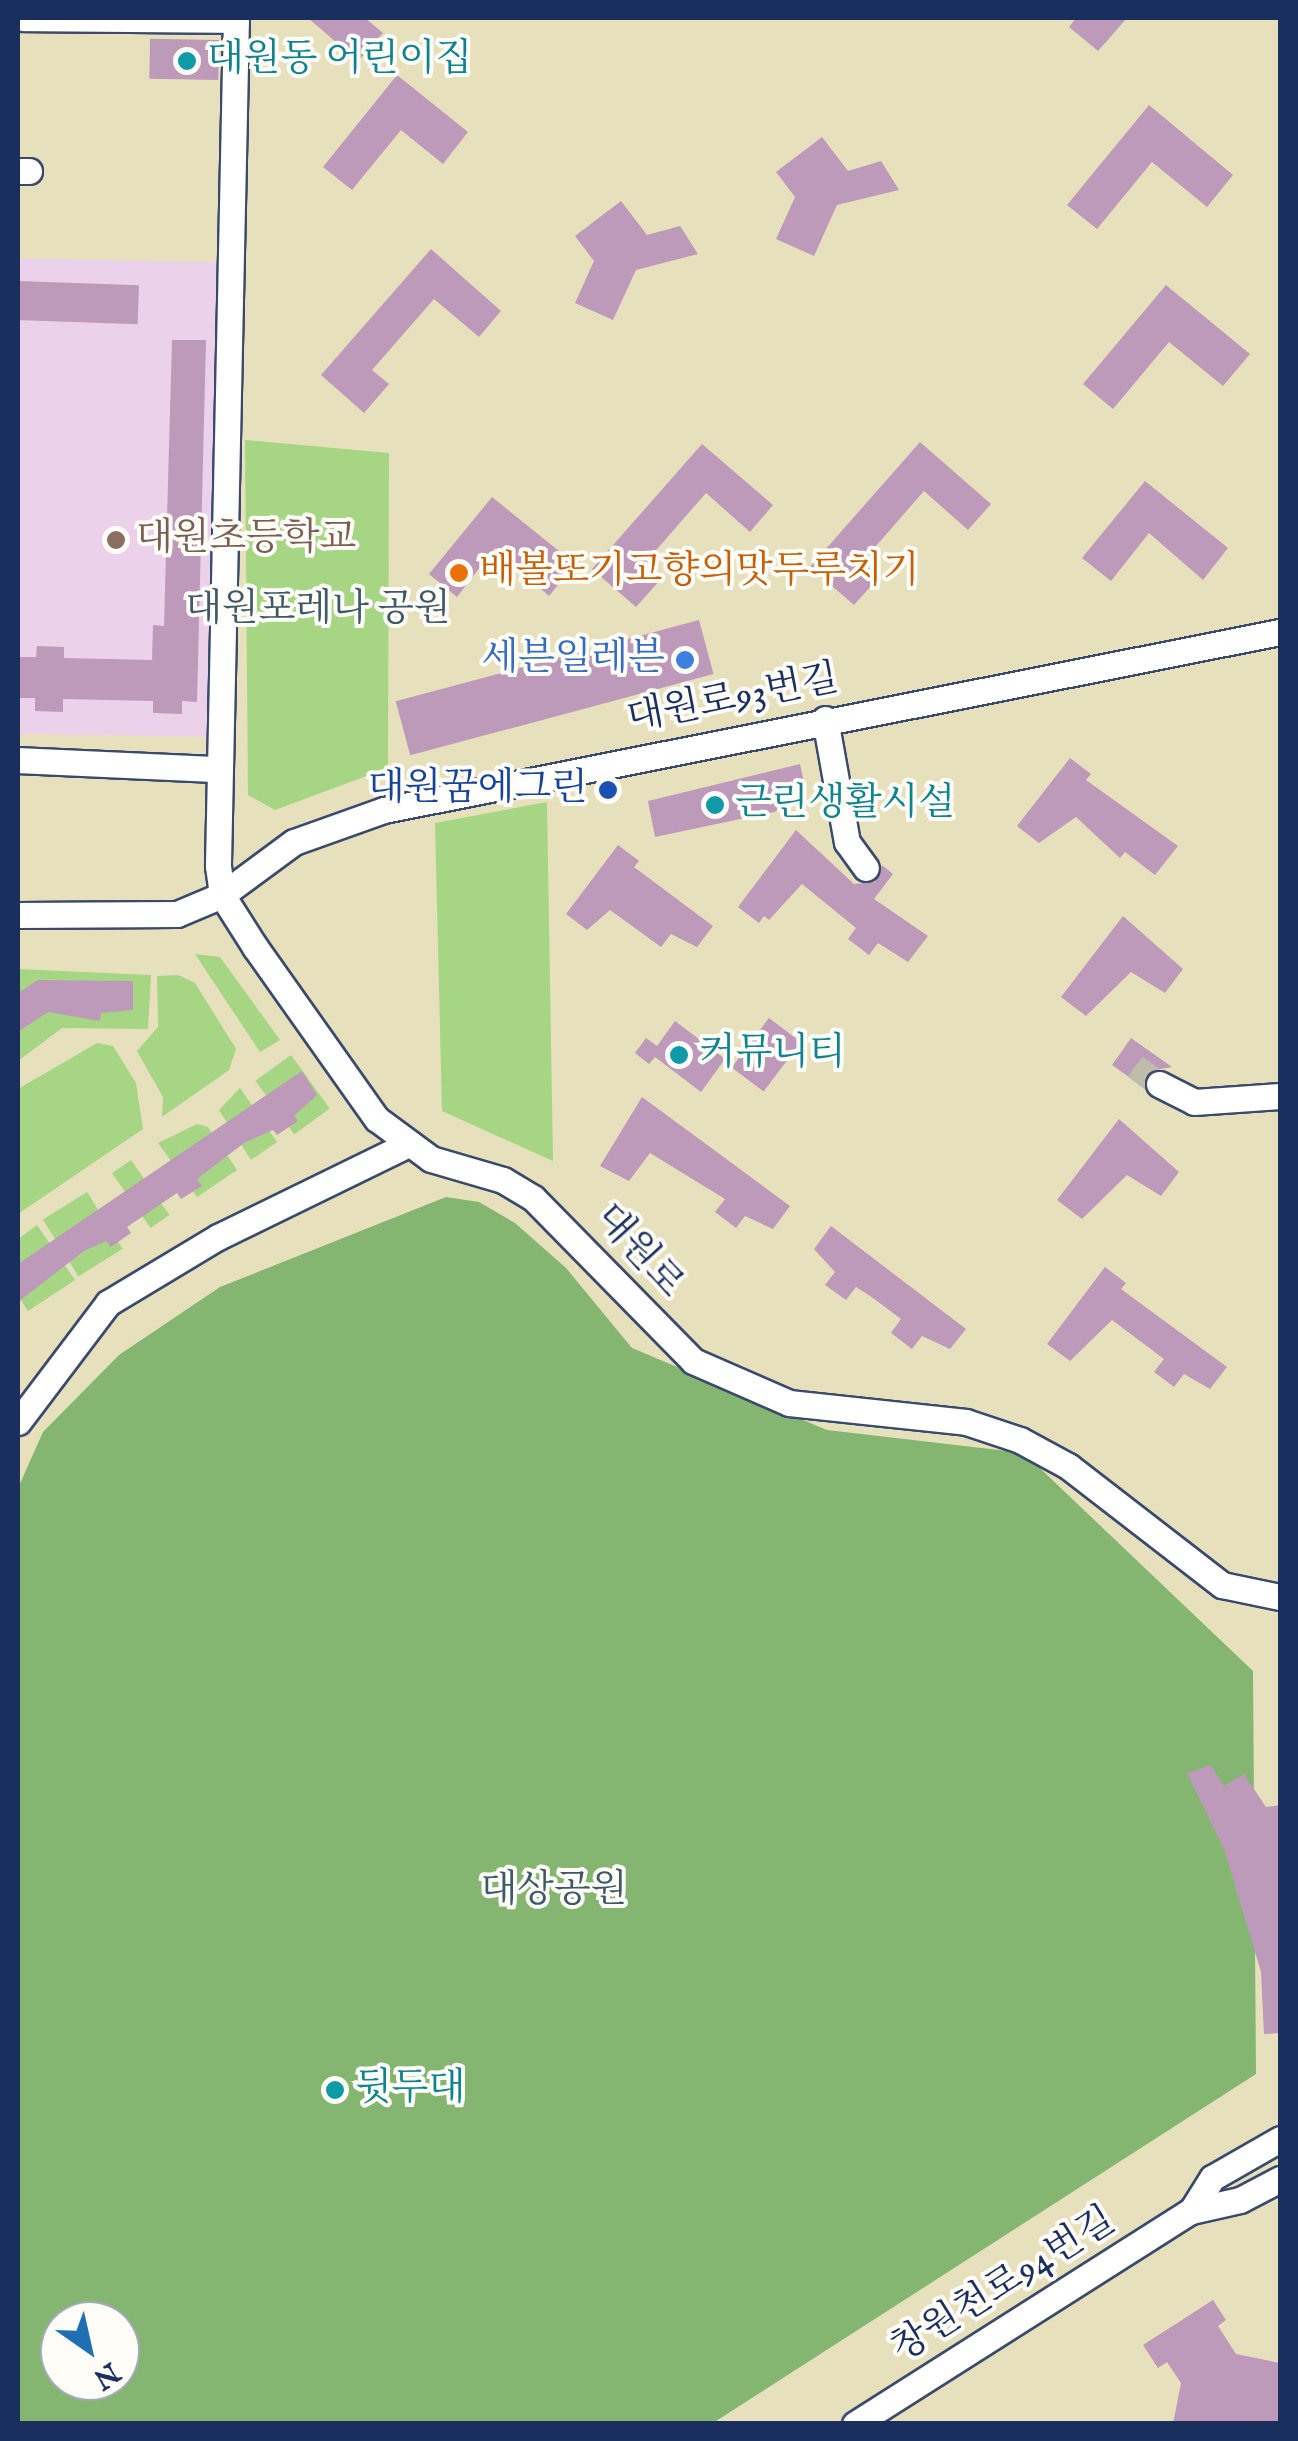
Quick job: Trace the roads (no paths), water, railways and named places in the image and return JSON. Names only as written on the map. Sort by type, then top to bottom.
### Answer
[{"type":"street","points":[[18,914],[177,914],[222,896],[218,769],[236,19],[23,18]]},
{"type":"street","name":"대원로93번길","points":[[222,896],[294,842],[351,819],[825,719],[1280,632]]},
{"type":"street","points":[[825,719],[848,842],[866,868]]},
{"type":"street","points":[[18,760],[218,769]]},
{"type":"street","name":"대원로","points":[[222,896],[364,1106],[431,1159],[503,1180],[533,1198],[671,1344],[716,1373],[789,1402],[966,1422],[1020,1440],[1068,1466],[1222,1585],[1280,1597]]},
{"type":"street","points":[[1159,1084],[1194,1102],[1280,1096]]},
{"type":"street","points":[[18,1422],[38,1388],[120,1294],[218,1236],[409,1144]]},
{"type":"street","points":[[1191,2211],[1212,2178],[1280,2139]]},
{"type":"street","points":[[1191,2211],[1240,2200],[1280,2180]]},
{"type":"street","name":"창원천로94번길","points":[[855,2424],[1191,2211]]},
{"type":"tunnel","points":[[1135,1066],[1159,1084]]},
{"type":"place","name":"대원동 어린이집","points":[[187,61]]},
{"type":"place","name":"대원초등학교","points":[[116,540]]},
{"type":"place","name":"배볼또기고향의맛두루치기","points":[[459,573]]},
{"type":"place","name":"세븐일레븐","points":[[685,660]]},
{"type":"place","name":"대원꿈에그린","points":[[608,790]]},
{"type":"place","name":"근린생활시설","points":[[715,805]]},
{"type":"place","name":"커뮤니티","points":[[679,1055]]},
{"type":"place","name":"뒷두대","points":[[335,2090]]},
{"type":"park label","name":"대원포레나 공원","points":[[318,611]]},
{"type":"park label","name":"대상공원","points":[[554,1892]]}]
